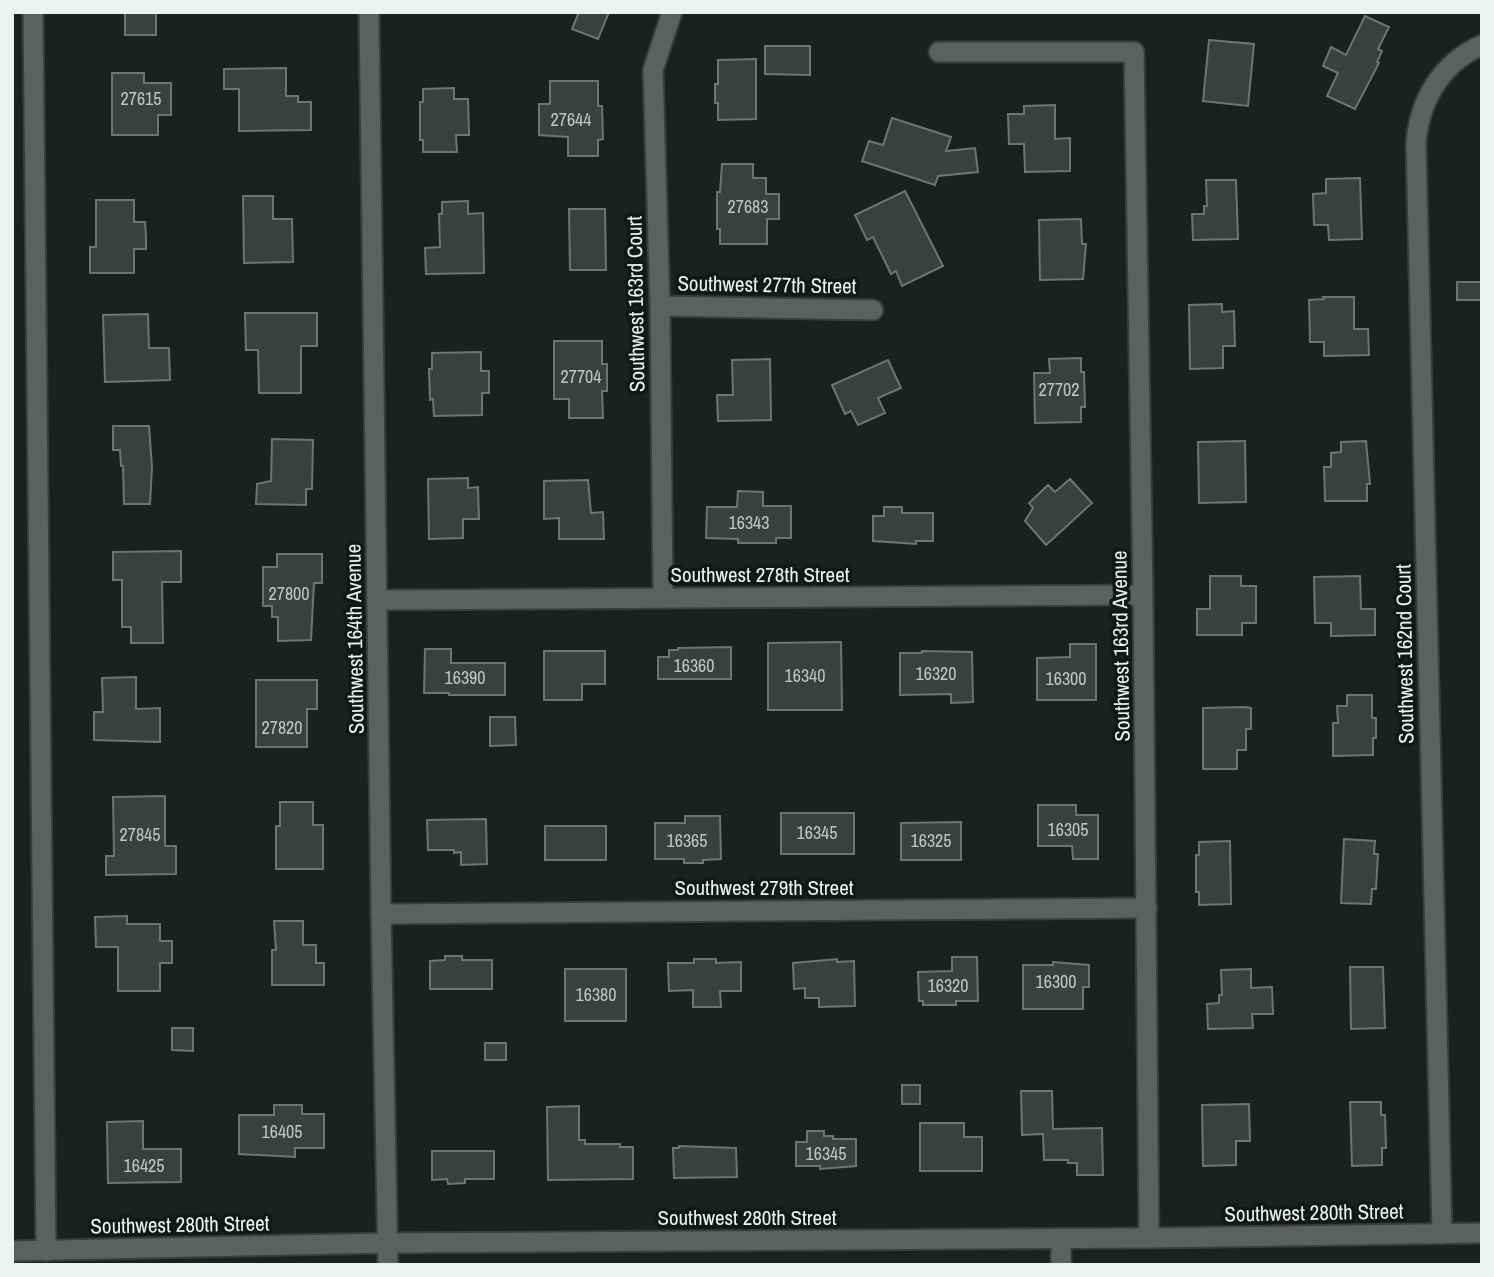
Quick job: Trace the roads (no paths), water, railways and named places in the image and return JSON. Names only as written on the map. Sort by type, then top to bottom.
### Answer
[{"type":"street","points":[[33,12],[46,1251]]},
{"type":"street","name":"Southwest 164th Avenue","points":[[369,12],[388,1265]]},
{"type":"street","name":"Southwest 163rd Court","points":[[663,598],[660,306],[653,70],[672,12]]},
{"type":"street","name":"Southwest 162nd Court","points":[[1442,1234],[1416,144],[1423,109],[1439,77],[1460,57],[1482,45]]},
{"type":"street","name":"Southwest 163rd Avenue","points":[[939,52],[1134,52],[1147,908],[1149,1238]]},
{"type":"street","name":"Southwest 277th Street","points":[[660,306],[873,310]]},
{"type":"street","name":"Southwest 278th Street","points":[[377,600],[1143,595]]},
{"type":"street","name":"Southwest 279th Street","points":[[381,914],[1147,908]]},
{"type":"street","name":"Southwest 280th Street","points":[[12,1251],[388,1244],[1482,1233]]},
{"type":"street","points":[[1061,1239],[1061,1265]]}]
